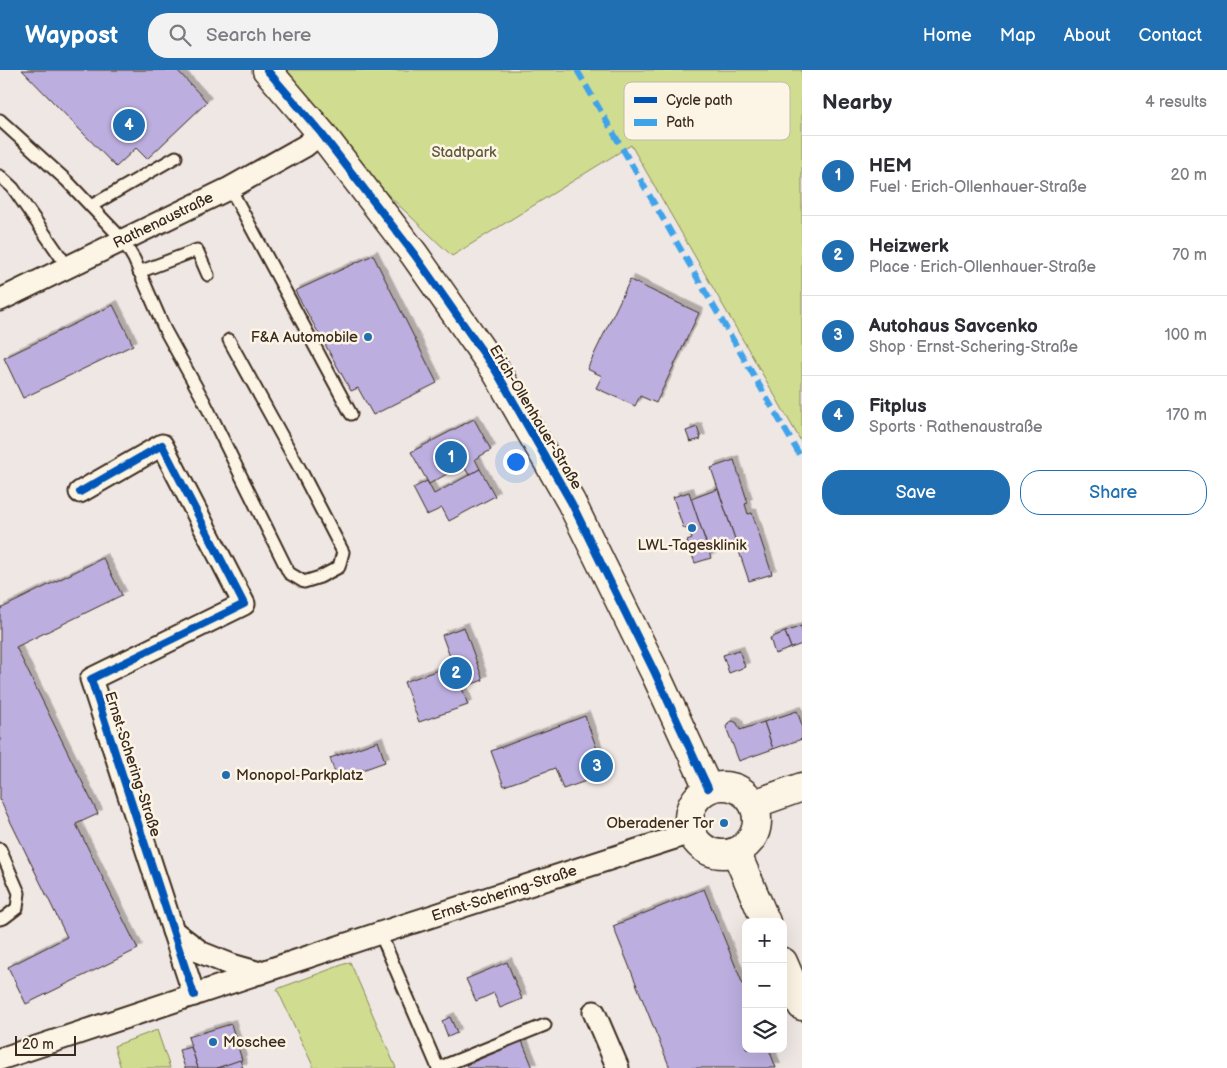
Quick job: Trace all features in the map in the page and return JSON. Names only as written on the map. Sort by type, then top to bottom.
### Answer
[{"type":"street","name":"Erich-Ollenhauer-Straße","points":[[267,70],[321,133],[414,254],[496,371],[571,502],[660,682],[708,788]]},
{"type":"street","name":"Rathenaustraße","points":[[0,300],[66,266],[230,188],[306,146],[321,133]]},
{"type":"street","name":"Ernst-Schering-Straße","points":[[80,492],[162,445],[244,604],[91,679],[194,995]]},
{"type":"street","points":[[721,785],[734,787],[746,793],[756,811],[756,829],[752,839],[745,847],[736,852],[722,854],[709,852],[698,844],[690,832],[688,820],[690,807],[697,796],[708,788],[721,785]]},
{"type":"street","points":[[756,811],[802,787]]},
{"type":"street","points":[[756,811],[802,804]]},
{"type":"street","name":"Ernst-Schering-Straße","points":[[0,1060],[260,972],[690,832]]},
{"type":"street","points":[[736,852],[764,918]]},
{"type":"street","points":[[174,931],[202,953],[232,965],[260,972]]},
{"type":"street","points":[[783,963],[802,1006]]},
{"type":"street","points":[[594,1012],[618,1068]]},
{"type":"lane","points":[[0,120],[67,181],[122,240],[139,272],[165,330],[204,401],[289,573],[304,582],[320,577],[339,566],[343,552],[229,340]]},
{"type":"lane","points":[[91,206],[176,156]]},
{"type":"lane","points":[[0,176],[12,188],[66,266]]},
{"type":"lane","points":[[230,188],[351,414]]},
{"type":"lane","points":[[139,272],[197,250],[208,275]]},
{"type":"lane","points":[[0,849],[9,867],[18,893],[17,908],[0,919]]},
{"type":"lane","points":[[380,933],[438,1068],[545,1025]]},
{"type":"green space","name":"Stadtpark","points":[[270,70],[802,70],[802,443],[631,145],[452,256],[339,148]]},
{"type":"green space","points":[[350,962],[396,1068],[314,1068],[277,989]]},
{"type":"green space","points":[[157,1030],[170,1068],[121,1068],[114,1046]]},
{"type":"building","points":[[22,70],[177,70],[207,102],[147,159],[136,148],[116,167]]},
{"type":"building","name":"F&A Automobile","points":[[373,255],[437,383],[373,415],[358,388],[351,391],[295,291]]},
{"type":"building","points":[[630,280],[699,313],[656,403],[640,396],[635,406],[596,388],[602,376],[587,369]]},
{"type":"building","points":[[113,305],[133,345],[23,398],[4,358]]},
{"type":"building","points":[[474,419],[491,450],[475,459],[480,469],[469,475],[463,465],[429,484],[411,452]]},
{"type":"building","points":[[697,427],[701,439],[690,442],[686,431]]},
{"type":"building","points":[[734,460],[748,503],[745,504],[748,514],[752,513],[772,574],[749,581],[711,468]]},
{"type":"building","points":[[480,469],[495,496],[449,521],[442,508],[427,515],[413,488],[427,481],[434,494]]},
{"type":"building","points":[[718,489],[736,542],[709,551],[691,499]]},
{"type":"building","name":"LWL-Tagesklinik","points":[[689,492],[711,558],[695,563],[687,541],[692,539],[689,531],[683,527],[673,497]]},
{"type":"building","points":[[103,558],[122,595],[16,647],[98,814],[76,824],[138,949],[26,1004],[8,967],[67,937],[0,800],[0,609]]},
{"type":"building","points":[[802,626],[802,644],[791,648],[785,632]]},
{"type":"building","points":[[464,627],[483,680],[462,688],[468,705],[419,722],[404,682],[453,665],[442,635]]},
{"type":"building","points":[[785,632],[791,648],[775,654],[770,638]]},
{"type":"building","points":[[739,650],[745,667],[729,673],[723,655]]},
{"type":"building","points":[[797,711],[802,725],[802,739],[773,749],[764,722]]},
{"type":"building","points":[[585,716],[606,774],[563,789],[555,768],[504,786],[491,751]]},
{"type":"building","points":[[729,722],[737,723],[740,730],[764,722],[773,749],[739,761],[726,727]]},
{"type":"building","points":[[378,741],[385,762],[337,779],[330,758]]},
{"type":"building","points":[[704,889],[742,982],[742,1053],[770,1053],[776,1068],[670,1068],[613,926]]},
{"type":"building","points":[[507,962],[522,999],[500,1008],[494,993],[476,1001],[466,979]]},
{"type":"building","points":[[450,1017],[457,1033],[448,1037],[442,1021]]},
{"type":"building","name":"Moschee","points":[[231,1024],[242,1060],[217,1068],[198,1068],[188,1037]]},
{"type":"building","points":[[522,1041],[533,1068],[468,1068],[466,1065]]},
{"type":"building","points":[[191,1047],[198,1068],[185,1068],[179,1050]]},
{"type":"building","points":[[240,1060],[243,1068],[217,1068]]},
{"type":"marked path","points":[[577,70],[802,459]]},
{"type":"cycle path","points":[[267,70],[321,133],[414,254],[496,371],[571,502],[655,673],[708,788]]},
{"type":"cycle path","points":[[80,492],[162,445],[244,604],[91,679],[194,995]]},
{"type":"place","name":"Fitplus","points":[[129,125]]},
{"type":"place","name":"F&A Automobile","points":[[368,337]]},
{"type":"place","name":"HEM","points":[[451,457]]},
{"type":"place","name":"LWL-Tagesklinik","points":[[692,528]]},
{"type":"place","name":"Heizwerk","points":[[456,673]]},
{"type":"place","name":"Autohaus Savcenko","points":[[597,766]]},
{"type":"place","name":"Monopol-Parkplatz","points":[[226,775]]},
{"type":"place","name":"Oberadener Tor","points":[[724,823]]},
{"type":"place","name":"Moschee","points":[[213,1042]]}]
